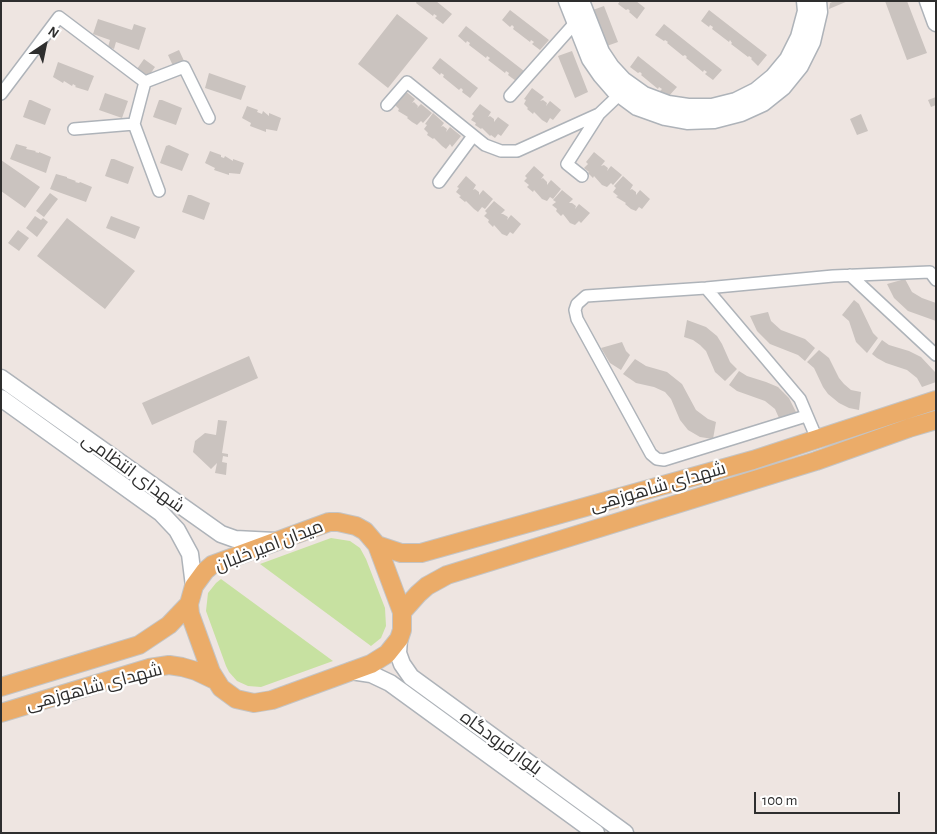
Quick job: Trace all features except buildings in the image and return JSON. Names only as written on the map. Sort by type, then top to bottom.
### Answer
[{"type":"main road","points":[[567,1],[590,59],[600,75],[637,107],[665,118],[687,121],[714,120],[741,113],[754,100],[788,59],[799,37],[806,11],[805,1]]},
{"type":"main road","points":[[581,1],[606,60],[623,80],[644,95],[668,104],[696,107],[712,107],[736,101],[754,100],[782,87],[800,66],[812,42],[819,12],[818,1]]},
{"type":"main road","points":[[928,1],[936,23]]},
{"type":"main road","name":"شهدای انتظامی","points":[[5,391],[221,534],[235,538],[275,541]]},
{"type":"main road","name":"شهدای انتظامی","points":[[5,391],[166,519],[177,530],[190,554],[194,586]]},
{"type":"main road","name":"شهدای شاهوزهی","points":[[377,545],[401,553],[421,553],[753,460],[936,400]]},
{"type":"main road","name":"شهدای شاهوزهی","points":[[402,612],[427,586],[447,576],[807,464],[936,420]]},
{"type":"main road","points":[[857,427],[862,444]]},
{"type":"main road","name":"میدان امیر خلبان","points":[[338,522],[356,526],[364,531],[377,545],[402,612],[402,630],[398,639],[394,647],[380,660],[264,702],[245,702],[236,699],[228,694],[215,680],[192,622],[190,604],[194,586],[212,565],[320,525],[338,522]]},
{"type":"main road","name":"شهدای شاهوزهی","points":[[1,687],[139,645],[169,625],[190,604]]},
{"type":"main road","name":"بلوار فرودگاه","points":[[398,639],[398,652],[402,664],[411,677],[625,833]]},
{"type":"main road","name":"شهدای شاهوزهی","points":[[1,713],[149,668],[182,667],[215,680]]},
{"type":"main road","name":"بلوار فرودگاه","points":[[351,671],[371,674],[390,683],[596,833]]},
{"type":"street","points":[[1,94],[59,17],[145,82]]},
{"type":"street","points":[[510,96],[575,23]]},
{"type":"street","points":[[145,82],[184,67],[209,118]]},
{"type":"street","points":[[145,82],[134,124],[159,191]]},
{"type":"street","points":[[387,105],[407,82],[485,145],[500,151],[517,151],[599,114],[620,94]]},
{"type":"street","points":[[582,176],[567,164],[599,114]]},
{"type":"street","points":[[74,129],[134,124]]},
{"type":"street","points":[[439,182],[473,136]]},
{"type":"street","points":[[806,416],[664,460],[656,459],[651,454],[577,319],[575,310],[577,304],[586,296],[850,276],[930,272],[936,280]]},
{"type":"street","points":[[850,276],[936,355]]},
{"type":"street","points":[[706,288],[800,400],[817,440]]},
{"type":"green space","points":[[331,538],[350,541],[360,548],[385,608],[386,626],[381,638],[371,646],[260,564]]},
{"type":"green space","points":[[221,579],[333,661],[261,687],[248,686],[237,681],[226,666],[206,611],[208,593]]}]
